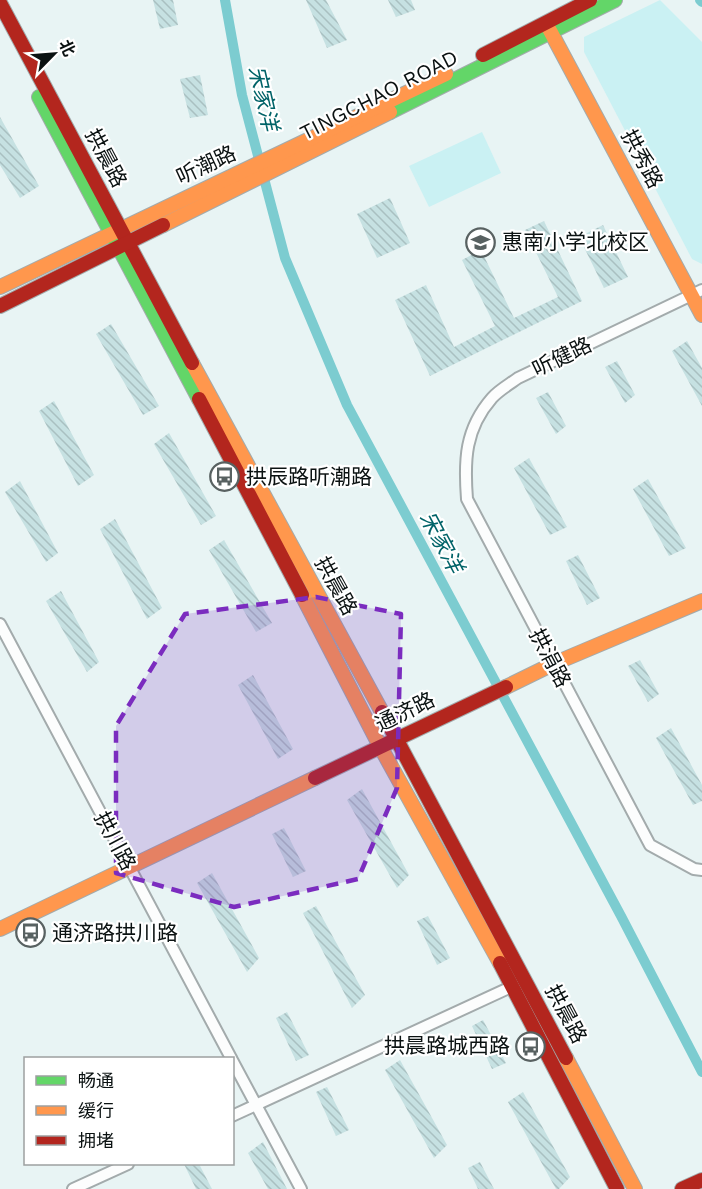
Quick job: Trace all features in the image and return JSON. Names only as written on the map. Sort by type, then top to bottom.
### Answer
[{"type":"main road","name":"听潮路","points":[[0,287],[115,230],[225,180],[297,152],[466,64],[548,28],[590,0]]},
{"type":"main road","points":[[548,28],[615,0]]},
{"type":"main road","name":"拱晨路","points":[[0,3],[381,748],[513,987],[617,1189]]},
{"type":"main road","name":"拱晨路","points":[[0,23],[115,230]]},
{"type":"main road","name":"拱秀路","points":[[548,28],[697,292],[702,315]]},
{"type":"main road","name":"TINGCHAO ROAD","points":[[0,306],[229,194],[297,152]]},
{"type":"main road","name":"拱晨路","points":[[122,245],[397,739],[635,1189]]},
{"type":"main road","name":"通济路","points":[[0,929],[553,664],[702,601]]},
{"type":"main road","points":[[682,1189],[702,1180]]},
{"type":"street","name":"听健路","points":[[465,465],[471,431],[493,397],[518,378],[697,292]]},
{"type":"street","name":"拱涓路","points":[[465,465],[467,499],[650,845],[694,869],[702,870]]},
{"type":"street","name":"拱川路","points":[[0,624],[230,1057]]},
{"type":"street","points":[[234,1115],[513,987]]},
{"type":"street","name":"拱川路","points":[[234,1064],[301,1189]]},
{"type":"street","points":[[73,1189],[126,1165]]},
{"type":"highlighted area","points":[[316,597],[401,614],[397,788],[358,879],[234,907],[116,873],[116,726],[185,614]]},
{"type":"shaded area","points":[[660,0],[702,42],[702,264],[692,259],[584,52],[584,37]]},
{"type":"shaded area","points":[[482,132],[501,173],[429,207],[409,166]]},
{"type":"building","points":[[153,0],[173,0],[178,25],[160,29]]},
{"type":"building","points":[[306,0],[326,0],[347,40],[327,48]]},
{"type":"building","points":[[388,0],[411,0],[415,10],[396,17]]},
{"type":"building","points":[[200,75],[208,115],[190,118],[180,79]]},
{"type":"building","points":[[0,117],[39,186],[20,198],[0,165]]},
{"type":"building","points":[[390,198],[410,243],[377,258],[357,214]]},
{"type":"building","points":[[544,221],[582,301],[430,376],[395,300],[426,285],[454,347],[495,326],[462,260],[481,250],[514,318],[558,297],[525,230]]},
{"type":"building","points":[[603,225],[628,277],[604,288],[579,237]]},
{"type":"building","points":[[111,324],[159,406],[143,415],[96,334]]},
{"type":"building","points":[[687,341],[702,368],[702,406],[672,351]]},
{"type":"building","points":[[617,361],[635,395],[625,403],[605,367]]},
{"type":"building","points":[[548,392],[566,426],[556,434],[536,398]]},
{"type":"building","points":[[54,401],[94,475],[78,486],[39,411]]},
{"type":"building","points":[[169,433],[216,516],[201,525],[154,444]]},
{"type":"building","points":[[529,458],[567,527],[550,535],[514,468]]},
{"type":"building","points":[[648,479],[686,548],[669,556],[633,489]]},
{"type":"building","points":[[20,481],[58,553],[46,562],[5,492]]},
{"type":"building","points":[[115,519],[162,608],[147,619],[100,529]]},
{"type":"building","points":[[224,540],[272,623],[256,632],[209,550]]},
{"type":"building","points":[[578,555],[600,598],[587,605],[566,561]]},
{"type":"building","points":[[61,591],[99,662],[87,672],[46,601]]},
{"type":"building","points":[[640,660],[659,694],[648,702],[628,666]]},
{"type":"building","points":[[253,675],[293,749],[278,759],[238,685]]},
{"type":"building","points":[[671,728],[702,785],[702,801],[693,805],[656,738]]},
{"type":"building","points":[[362,789],[409,875],[397,888],[347,800]]},
{"type":"building","points":[[284,828],[306,871],[293,877],[272,834]]},
{"type":"building","points":[[212,873],[259,958],[247,972],[197,883]]},
{"type":"building","points":[[316,906],[365,995],[352,1008],[303,913]]},
{"type":"building","points":[[428,916],[450,958],[437,965],[417,921]]},
{"type":"building","points":[[287,1012],[309,1055],[296,1061],[276,1018]]},
{"type":"building","points":[[483,1020],[506,1063],[492,1069],[472,1026]]},
{"type":"building","points":[[400,1060],[447,1145],[434,1158],[385,1070]]},
{"type":"building","points":[[327,1087],[349,1130],[336,1136],[316,1092]]},
{"type":"building","points":[[523,1092],[570,1177],[559,1189],[556,1189],[508,1102]]},
{"type":"building","points":[[263,1142],[287,1189],[268,1189],[248,1153]]},
{"type":"building","points":[[480,1162],[494,1189],[478,1189],[468,1168]]},
{"type":"building","points":[[184,1165],[200,1165],[212,1189],[196,1189]]},
{"type":"waterway","name":"宋家洋","points":[[225,0],[242,95],[285,258],[347,405],[702,1072]]},
{"type":"traffic: fast","points":[[390,112],[615,0]]},
{"type":"traffic: fast","points":[[39,97],[199,399]]},
{"type":"traffic: slow","points":[[547,25],[702,315]]},
{"type":"traffic: slow","points":[[0,287],[446,74]]},
{"type":"traffic: slow","points":[[163,225],[390,112]]},
{"type":"traffic: slow","points":[[192,363],[382,712]]},
{"type":"traffic: slow","points":[[302,595],[381,748],[500,963]]},
{"type":"traffic: slow","points":[[506,687],[553,664],[702,601]]},
{"type":"traffic: slow","points":[[0,929],[315,778]]},
{"type":"traffic: slow","points":[[566,1058],[635,1189]]},
{"type":"traffic: jam","points":[[483,55],[590,0]]},
{"type":"traffic: jam","points":[[0,3],[192,363]]},
{"type":"traffic: jam","points":[[0,306],[163,225]]},
{"type":"traffic: jam","points":[[199,399],[302,595]]},
{"type":"traffic: jam","points":[[315,778],[506,687]]},
{"type":"traffic: jam","points":[[382,712],[566,1058]]},
{"type":"traffic: jam","points":[[500,963],[617,1189]]},
{"type":"traffic: jam","points":[[682,1189],[702,1180]]},
{"type":"place","name":"惠南小学北校区","points":[[481,242]]},
{"type":"place","name":"拱辰路听潮路","points":[[225,477]]},
{"type":"place","name":"通济路拱川路","points":[[31,933]]},
{"type":"place","name":"拱晨路城西路","points":[[531,1046]]}]
